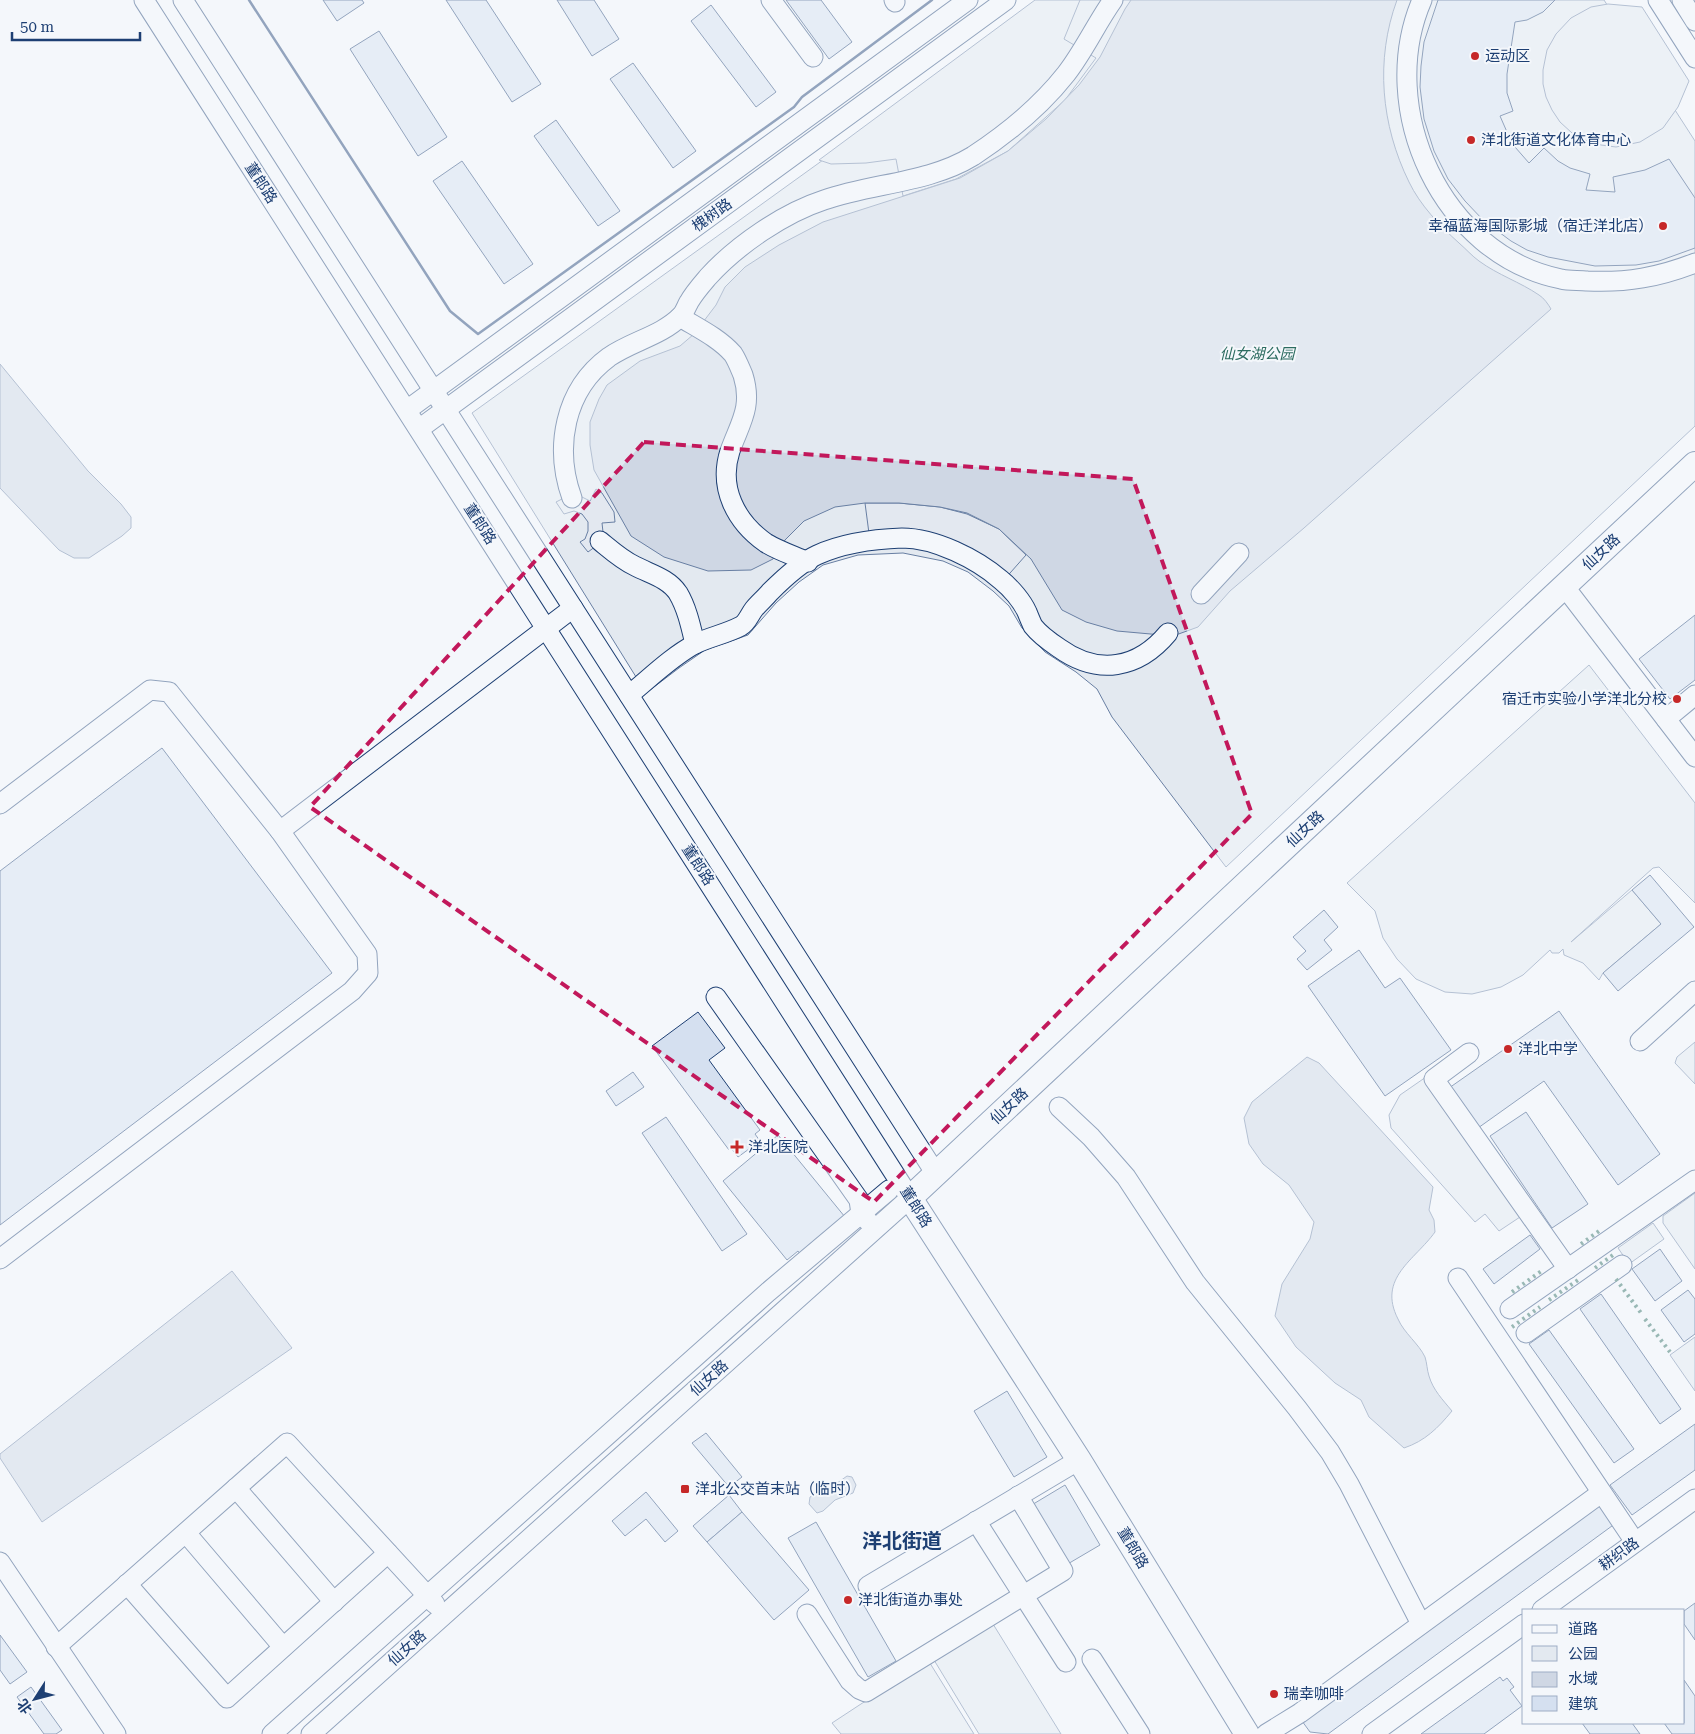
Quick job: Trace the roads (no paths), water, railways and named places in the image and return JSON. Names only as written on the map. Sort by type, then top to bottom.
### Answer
[{"type":"main road","name":"仙女路","points":[[900,1194],[936,1174],[1695,464]]},
{"type":"main road","name":"董郎路","points":[[900,1194],[1079,1460],[1246,1734]]},
{"type":"street","name":"董郎路","points":[[144,0],[547,629],[900,1194]]},
{"type":"street","points":[[184,0],[936,1174]]},
{"type":"street","points":[[771,0],[813,57]]},
{"type":"street","name":"槐树路","points":[[407,410],[968,0]]},
{"type":"street","name":"槐树路","points":[[419,429],[1006,0]]},
{"type":"street","points":[[808,562],[769,544],[755,535],[735,512],[726,483],[726,466],[745,413],[747,399],[745,384],[741,368],[734,356],[719,340],[687,322],[684,314],[688,303],[708,276],[732,254],[756,236],[787,217],[824,200],[932,174],[972,156],[997,139],[1024,118],[1062,79],[1114,0]]},
{"type":"street","points":[[1422,0],[1409,38],[1406,73],[1408,106],[1417,142],[1428,169],[1445,200],[1468,228],[1494,250],[1529,269],[1562,279],[1605,282],[1643,279],[1695,263]]},
{"type":"street","points":[[1658,0],[1695,58]]},
{"type":"street","points":[[1682,0],[1695,21]]},
{"type":"street","points":[[572,498],[564,467],[564,440],[567,417],[575,395],[591,374],[609,358],[636,342],[687,322]]},
{"type":"street","points":[[629,695],[671,660],[695,644],[742,626],[754,609],[771,591],[816,556],[840,547],[870,541],[904,538],[930,543],[968,557],[1002,581],[1022,604],[1033,625],[1043,637],[1073,658],[1092,665],[1108,666],[1129,663],[1153,649],[1166,635]]},
{"type":"street","points":[[600,541],[634,566],[670,584],[677,592],[687,614],[695,644]]},
{"type":"street","points":[[1202,594],[1239,554]]},
{"type":"street","points":[[1564,586],[1695,757]]},
{"type":"street","points":[[280,831],[573,608]]},
{"type":"street","points":[[0,804],[150,690],[169,692],[280,831],[367,954],[368,973],[352,992],[0,1259]]},
{"type":"street","points":[[1666,719],[1695,695]]},
{"type":"street","points":[[1640,1041],[1695,991]]},
{"type":"street","points":[[716,997],[859,1200],[861,1214],[875,1229]]},
{"type":"street","points":[[1469,1053],[1434,1079],[1572,1266],[1593,1285]]},
{"type":"street","points":[[1059,1107],[1091,1137],[1126,1177],[1195,1282],[1297,1408],[1330,1452],[1349,1484],[1421,1624]]},
{"type":"street","points":[[1510,1309],[1695,1180]]},
{"type":"street","points":[[272,1734],[768,1292],[861,1214],[900,1194]]},
{"type":"street","name":"仙女路","points":[[311,1734],[875,1229],[900,1194]]},
{"type":"street","points":[[1526,1333],[1622,1265]]},
{"type":"street","points":[[1458,1278],[1635,1542]]},
{"type":"street","points":[[56,1647],[287,1443],[444,1614]]},
{"type":"street","points":[[868,1586],[1079,1460]]},
{"type":"street","points":[[236,1488],[334,1602]]},
{"type":"street","points":[[1266,1734],[1300,1713],[1601,1493]]},
{"type":"street","points":[[807,1614],[850,1681],[866,1692],[1063,1571],[1018,1496]]},
{"type":"street","name":"耕织路","points":[[1543,1609],[1695,1499]]},
{"type":"street","points":[[976,1521],[1066,1662]]},
{"type":"street","points":[[186,1532],[283,1647]]},
{"type":"street","points":[[127,1584],[227,1698],[388,1553]]},
{"type":"street","points":[[0,1562],[116,1734]]},
{"type":"street","points":[[1372,1734],[1522,1625]]},
{"type":"street","points":[[1092,1659],[1140,1734]]},
{"type":"water","points":[[1131,0],[1397,0],[1386,46],[1384,92],[1392,138],[1409,182],[1431,215],[1474,257],[1486,266],[1539,295],[1551,309],[1304,528],[1230,591],[1198,627],[1173,636],[1117,631],[1086,622],[1062,610],[1031,559],[999,529],[967,513],[940,507],[899,503],[865,503],[835,507],[804,521],[785,540],[773,559],[751,570],[708,571],[664,557],[631,536],[594,470],[590,445],[590,422],[607,385],[640,361],[680,346],[694,334],[716,305],[725,287],[745,267],[779,245],[823,222],[960,178],[1008,151],[1046,119],[1079,85],[1100,57]]},
{"type":"water","points":[[0,364],[88,471],[121,504],[131,517],[131,528],[89,558],[74,558],[59,550],[0,488]]},
{"type":"water","points":[[1307,1057],[1319,1063],[1433,1187],[1429,1210],[1434,1220],[1435,1232],[1409,1261],[1395,1281],[1392,1292],[1393,1305],[1401,1324],[1425,1357],[1428,1374],[1433,1386],[1452,1411],[1431,1433],[1418,1442],[1404,1448],[1369,1417],[1361,1400],[1335,1383],[1296,1347],[1275,1316],[1282,1284],[1310,1239],[1314,1222],[1289,1185],[1263,1164],[1249,1144],[1244,1118],[1252,1102]]},
{"type":"water","points":[[232,1271],[292,1348],[42,1522],[0,1458],[0,1454]]},
{"type":"water","points":[[847,1476],[852,1477],[856,1485],[853,1493],[835,1500],[823,1511],[817,1513],[809,1504],[810,1497],[829,1489]]},
{"type":"place","name":"运动区","points":[[1475,56]]},
{"type":"place","name":"洋北街道文化体育中心","points":[[1471,140]]},
{"type":"place","name":"幸福蓝海国际影城（宿迁洋北店）","points":[[1663,226]]},
{"type":"place","name":"宿迁市实验小学洋北分校","points":[[1677,699]]},
{"type":"place","name":"洋北中学","points":[[1508,1049]]},
{"type":"place","name":"洋北医院","points":[[737,1147]]},
{"type":"place","name":"洋北公交首末站（临时）","points":[[685,1489]]},
{"type":"place","name":"洋北街道办事处","points":[[848,1600]]},
{"type":"place","name":"瑞幸咖啡","points":[[1274,1694]]},
{"type":"district","name":"洋北街道","points":[[902,1541]]},
{"type":"park label","name":"仙女湖公园","points":[[1257,354]]}]
